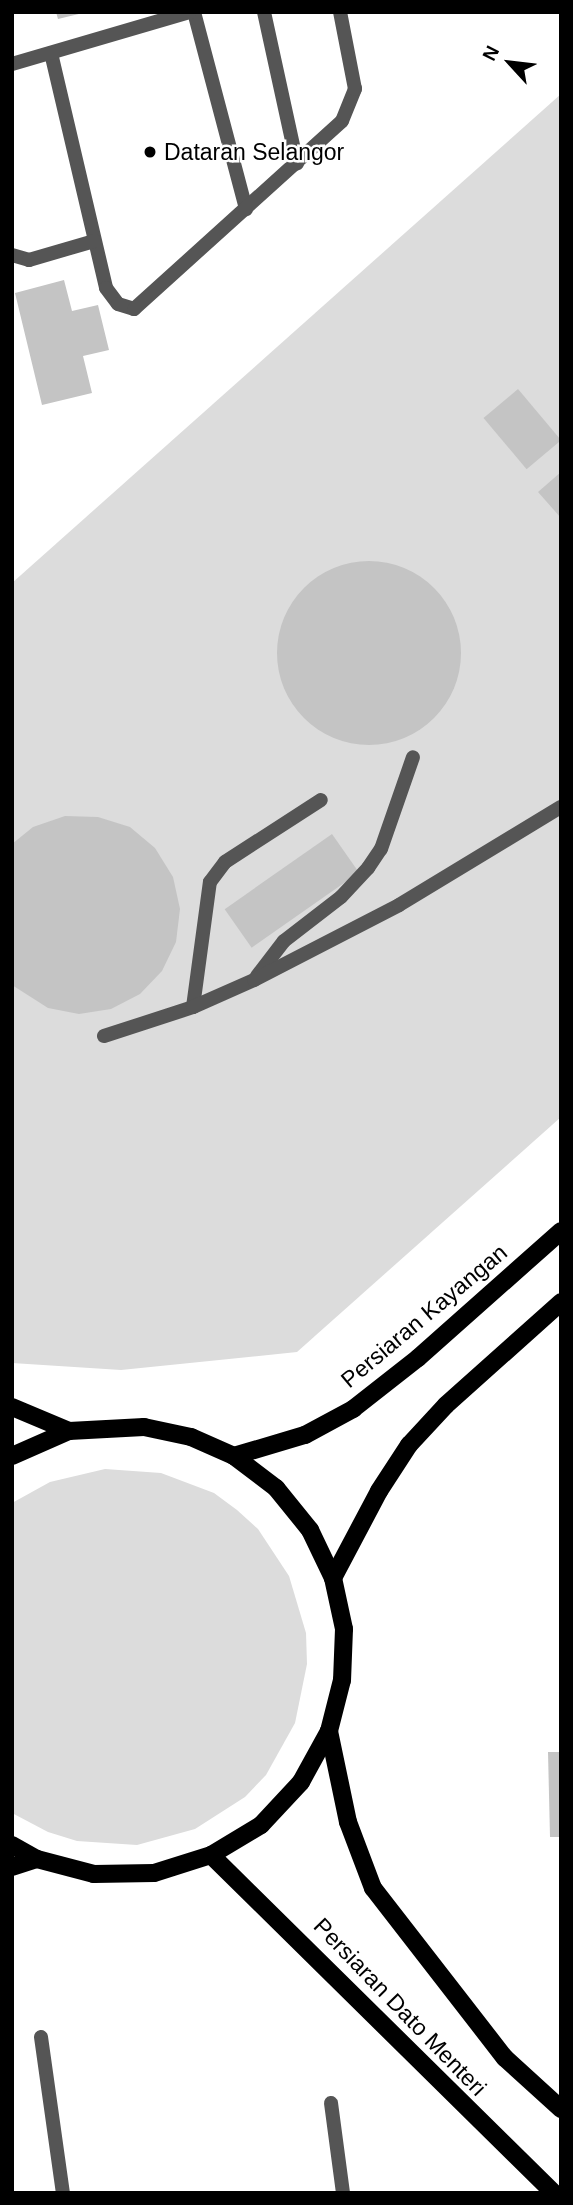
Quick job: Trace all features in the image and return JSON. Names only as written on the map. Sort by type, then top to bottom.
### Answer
[{"type":"main road","name":"Persiaran Kayangan","points":[[234,1456],[304,1435],[353,1409],[418,1358],[561,1230]]},
{"type":"main road","points":[[333,1578],[379,1491],[409,1445],[446,1405],[561,1302]]},
{"type":"main road","points":[[12,1407],[69,1431]]},
{"type":"main road","points":[[12,1456],[69,1431],[144,1427],[191,1437],[234,1456],[285,1498],[310,1530],[333,1578],[344,1629],[342,1681],[329,1731],[302,1782],[261,1825],[211,1856],[154,1873],[94,1874],[37,1859],[12,1845]]},
{"type":"main road","name":"Persiaran Dato Menteri","points":[[329,1731],[348,1822],[373,1888],[505,2058],[561,2109]]},
{"type":"main road","name":"Persiaran Dato Menteri","points":[[211,1856],[554,2193]]},
{"type":"main road","points":[[12,1867],[37,1859]]},
{"type":"street","points":[[12,64],[192,12],[246,209]]},
{"type":"street","points":[[264,12],[297,163]]},
{"type":"street","points":[[51,53],[106,288],[118,304],[134,309],[342,121],[355,89],[340,12]]},
{"type":"street","points":[[12,255],[29,260],[94,241]]},
{"type":"street","points":[[254,980],[284,941],[341,897],[368,868],[381,849],[413,757]]},
{"type":"street","points":[[193,1007],[211,883],[225,862],[321,800]]},
{"type":"street","points":[[104,1036],[193,1007],[254,980],[400,905],[561,807]]},
{"type":"street","points":[[41,2037],[63,2193]]},
{"type":"street","points":[[331,2103],[342,2193]]},
{"type":"shaded area","points":[[561,94],[561,1117],[297,1352],[121,1370],[12,1363],[12,583]]},
{"type":"shaded area","points":[[105,1469],[161,1473],[214,1493],[237,1510],[258,1529],[289,1576],[306,1633],[307,1664],[295,1723],[266,1775],[245,1797],[195,1829],[137,1845],[77,1841],[48,1832],[12,1813],[12,1503],[50,1482]]},
{"type":"building","points":[[56,12],[83,12],[83,13],[58,19]]},
{"type":"building","points":[[64,280],[72,311],[98,305],[109,350],[83,356],[92,393],[42,405],[15,293]]},
{"type":"building","points":[[518,389],[561,440],[527,469],[484,418]]},
{"type":"building","points":[[561,472],[561,518],[538,492]]},
{"type":"building","points":[[369,561],[404,568],[434,588],[454,618],[461,653],[454,688],[434,718],[404,738],[369,745],[334,738],[304,718],[284,688],[277,653],[284,618],[304,588],[334,568]]},
{"type":"building","points":[[65,816],[98,817],[130,827],[155,848],[173,877],[180,909],[176,942],[162,971],[140,994],[111,1009],[79,1014],[48,1008],[12,985],[12,844],[33,827]]},
{"type":"building","points":[[332,834],[359,873],[252,948],[225,909]]},
{"type":"building","points":[[548,1752],[561,1752],[561,1837],[550,1837]]},
{"type":"place","name":"Dataran Selangor","points":[[150,152]]}]
